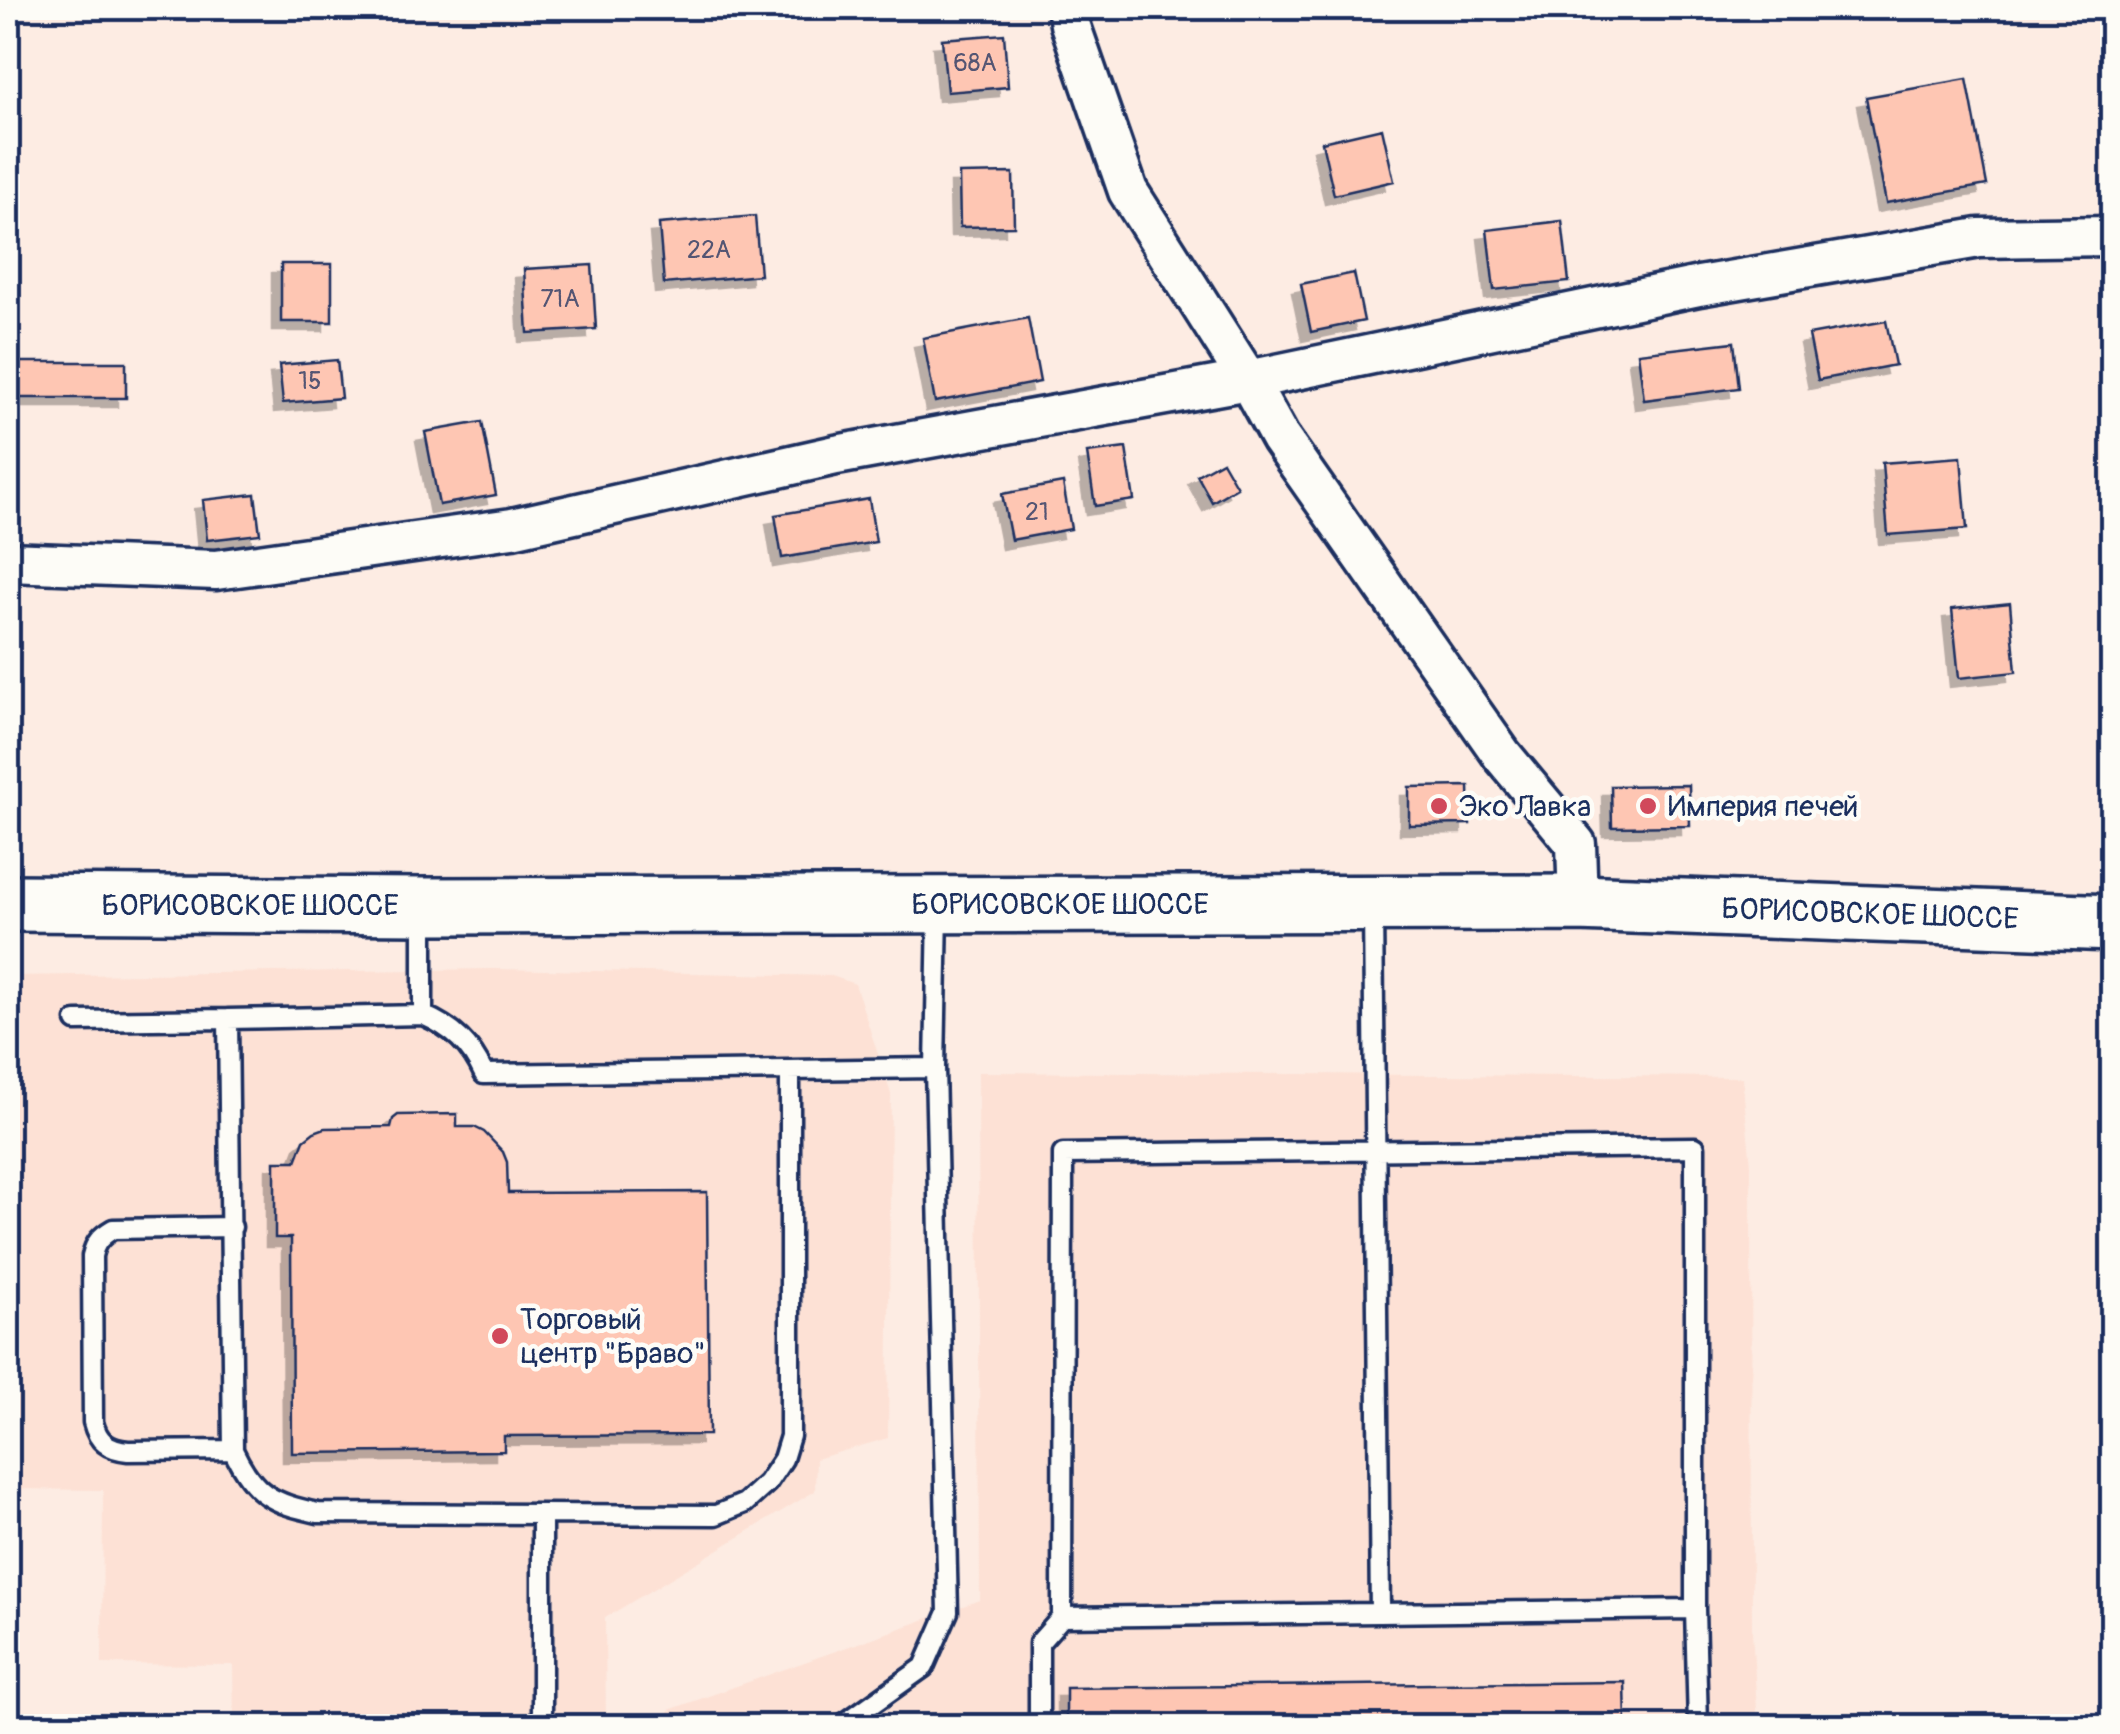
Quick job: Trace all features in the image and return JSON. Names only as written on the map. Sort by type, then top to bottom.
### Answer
[{"type":"main road","name":"БОРИСОВСКОЕ ШОССЕ","points":[[25,910],[1578,902],[2112,923]]},
{"type":"street","points":[[1067,8],[1128,191],[1248,380],[1280,438],[1502,755],[1576,844],[1578,902]]},
{"type":"street","points":[[8,562],[216,570],[512,528],[836,454],[1248,380],[1699,286],[1979,238],[2112,236]]},
{"type":"lane","points":[[1373,902],[1380,1613]]},
{"type":"lane","points":[[841,1726],[924,1666],[948,1612],[935,1068],[939,904]]},
{"type":"lane","points":[[423,906],[423,1016]]},
{"type":"lane","points":[[76,1020],[423,1016],[444,1024],[463,1040],[484,1074],[935,1068]]},
{"type":"lane","points":[[228,1019],[234,1450],[242,1469],[259,1490],[283,1505],[318,1513],[716,1515],[744,1502],[767,1483],[783,1459],[790,1436],[790,1070]]},
{"type":"lane","points":[[1038,1726],[1039,1643],[1062,1618],[1062,1154],[1696,1147],[1698,1726]]},
{"type":"lane","points":[[232,1228],[113,1229],[103,1234],[92,1256],[92,1330],[93,1422],[103,1444],[128,1451],[234,1450]]},
{"type":"lane","points":[[542,1514],[542,1726]]},
{"type":"lane","points":[[1062,1618],[1695,1609]]},
{"type":"shaded area","points":[[493,969],[832,976],[855,984],[891,1094],[888,1438],[816,1459],[815,1491],[605,1618],[606,1726],[234,1726],[233,1665],[102,1664],[103,1490],[8,1489],[8,976]]},
{"type":"shaded area","points":[[978,1072],[1742,1077],[1751,1165],[1752,1631],[1758,1726],[669,1726],[669,1710],[980,1600]]},
{"type":"building","points":[[1004,34],[1008,87],[947,92],[942,39]]},
{"type":"building","points":[[1967,79],[1987,185],[1886,203],[1866,97]]},
{"type":"building","points":[[1382,128],[1394,181],[1334,195],[1322,142]]},
{"type":"building","points":[[1013,173],[1014,226],[960,227],[959,174]]},
{"type":"building","points":[[755,216],[760,275],[664,284],[659,224]]},
{"type":"building","points":[[1562,221],[1569,282],[1494,290],[1487,230]]},
{"type":"building","points":[[281,264],[332,264],[332,322],[281,322]]},
{"type":"building","points":[[592,265],[596,329],[528,333],[524,269]]},
{"type":"building","points":[[1354,273],[1364,321],[1311,332],[1301,284]]},
{"type":"building","points":[[1028,318],[1040,382],[935,402],[923,338]]},
{"type":"building","points":[[1886,321],[1895,365],[1818,380],[1809,335]]},
{"type":"building","points":[[1734,342],[1739,388],[1644,400],[1638,353]]},
{"type":"building","points":[[337,360],[341,398],[283,403],[279,365]]},
{"type":"building","points":[[13,362],[126,362],[126,398],[13,398]]},
{"type":"building","points":[[482,422],[496,495],[439,505],[425,432]]},
{"type":"building","points":[[1126,448],[1134,500],[1095,506],[1087,453]]},
{"type":"building","points":[[1961,457],[1967,529],[1888,535],[1882,463]]},
{"type":"building","points":[[1222,461],[1237,487],[1212,502],[1197,475]]},
{"type":"building","points":[[1063,483],[1071,529],[1011,540],[1002,494]]},
{"type":"building","points":[[255,494],[260,534],[207,540],[203,500]]},
{"type":"building","points":[[869,499],[876,542],[782,558],[775,515]]},
{"type":"building","points":[[2010,603],[2016,672],[1959,678],[1952,609]]},
{"type":"building","points":[[1689,785],[1690,826],[1612,827],[1611,786]]},
{"type":"building","name":"Эко Лавка","points":[[1469,786],[1470,824],[1409,825],[1409,787]]},
{"type":"building","name":"Торговый центр \"Браво\"","points":[[457,1114],[457,1127],[474,1127],[484,1132],[503,1152],[508,1193],[707,1192],[709,1435],[504,1436],[504,1451],[292,1453],[291,1238],[275,1238],[275,1161],[296,1161],[304,1140],[325,1128],[391,1127],[398,1115]]},
{"type":"building","points":[[1625,1682],[1626,1726],[1066,1726],[1066,1688]]},
{"type":"building","points":[[303,1721],[435,1721],[435,1726],[303,1726]]},
{"type":"place","name":"Эко Лавка","points":[[1439,806]]},
{"type":"place","name":"Империя печей","points":[[1648,806]]},
{"type":"place","name":"Торговый центр \"Браво\"","points":[[500,1336]]}]
